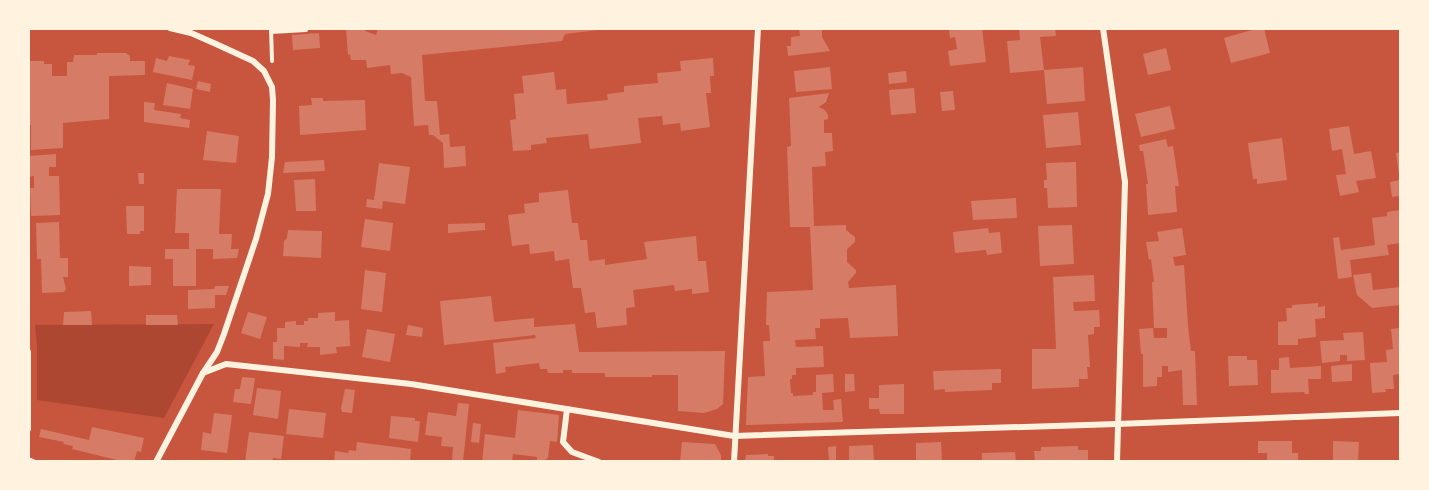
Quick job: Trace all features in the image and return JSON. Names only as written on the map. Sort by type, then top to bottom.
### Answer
[{"type":"street","points":[[156,462],[203,373],[217,352],[224,334],[256,239],[268,194],[272,157],[273,100],[269,81],[264,71],[253,61],[191,33],[170,28]]},
{"type":"street","points":[[734,462],[758,28]]},
{"type":"street","points":[[1102,28],[1125,182],[1117,462]]},
{"type":"street","points":[[28,352],[28,429]]},
{"type":"street","points":[[203,373],[226,364],[411,384],[734,436],[1401,412]]},
{"type":"street","points":[[567,409],[563,442],[572,452],[599,462]]},
{"type":"street","points":[[28,460],[33,462]]},
{"type":"path","points":[[269,81],[273,58],[271,30],[306,30]]},
{"type":"shaded area","points":[[214,324],[164,418],[37,400],[35,325]]},
{"type":"building","points":[[346,28],[365,28],[365,31],[376,35],[378,28],[598,30],[565,34],[562,41],[422,55],[425,101],[437,101],[440,135],[449,134],[450,147],[465,146],[466,166],[444,168],[443,143],[433,135],[429,135],[428,125],[414,126],[411,77],[402,73],[391,74],[390,65],[367,68],[366,60],[351,60],[350,54],[348,55]]},
{"type":"building","points":[[799,28],[822,28],[822,37],[830,51],[788,56],[787,46],[791,46],[791,37],[800,36]]},
{"type":"building","points":[[949,28],[982,28],[986,62],[950,66],[948,51],[957,49],[955,37],[950,38]]},
{"type":"building","points":[[1019,28],[1055,28],[1056,36],[1040,37],[1044,70],[1010,73],[1007,41],[1020,40]]},
{"type":"building","points":[[1264,28],[1270,53],[1231,63],[1224,38]]},
{"type":"building","points":[[319,33],[320,48],[293,50],[292,35]]},
{"type":"building","points":[[1166,48],[1171,70],[1148,75],[1143,54]]},
{"type":"building","points":[[97,53],[126,53],[130,56],[130,61],[145,61],[145,75],[109,76],[109,119],[63,123],[63,148],[31,150],[31,125],[28,125],[28,61],[44,61],[44,64],[52,64],[52,76],[67,76],[67,62],[73,62],[74,55],[97,55]]},
{"type":"building","points":[[169,56],[190,60],[188,65],[195,66],[192,80],[153,72],[156,58],[167,61]]},
{"type":"building","points":[[713,58],[714,76],[710,76],[711,93],[706,93],[710,127],[681,131],[680,123],[663,125],[662,116],[638,118],[641,143],[590,149],[588,134],[546,138],[547,143],[531,145],[531,150],[513,151],[510,120],[516,119],[514,94],[524,93],[522,76],[554,72],[556,90],[566,89],[567,104],[608,100],[607,94],[624,92],[624,86],[658,83],[657,73],[681,71],[680,61]]},
{"type":"building","points":[[830,67],[832,89],[796,92],[794,71]]},
{"type":"building","points":[[1083,67],[1085,101],[1047,104],[1044,70]]},
{"type":"building","points":[[906,71],[907,82],[889,84],[888,73]]},
{"type":"building","points":[[198,81],[211,84],[210,92],[196,89]]},
{"type":"building","points":[[167,83],[193,89],[190,109],[163,105]]},
{"type":"building","points":[[914,88],[916,113],[891,115],[889,90]]},
{"type":"building","points":[[953,91],[955,110],[942,111],[940,92]]},
{"type":"building","points":[[829,93],[826,102],[819,107],[828,115],[828,119],[824,120],[824,133],[832,133],[833,151],[825,152],[826,166],[812,167],[814,226],[846,225],[846,230],[855,237],[855,242],[847,249],[847,262],[856,270],[848,282],[849,288],[896,285],[898,336],[850,338],[848,318],[820,319],[820,328],[815,328],[816,339],[795,340],[796,347],[823,346],[824,367],[796,368],[796,375],[792,375],[790,379],[791,393],[793,396],[813,395],[813,392],[816,392],[816,375],[833,374],[834,392],[822,393],[823,410],[834,410],[833,400],[841,399],[843,422],[746,425],[748,377],[765,376],[763,341],[770,341],[769,325],[766,325],[767,292],[813,290],[810,227],[790,227],[787,147],[791,146],[789,98]]},
{"type":"building","points":[[311,98],[323,98],[323,101],[365,100],[366,130],[300,135],[299,106],[312,105]]},
{"type":"building","points":[[144,102],[155,103],[154,110],[181,114],[180,118],[190,120],[189,128],[144,122]]},
{"type":"building","points":[[1170,106],[1175,129],[1141,137],[1135,114]]},
{"type":"building","points":[[1078,112],[1081,145],[1046,148],[1043,115]]},
{"type":"building","points":[[1349,126],[1354,154],[1371,151],[1376,178],[1356,181],[1359,192],[1340,196],[1336,175],[1346,174],[1342,149],[1332,151],[1329,129]]},
{"type":"building","points":[[207,131],[239,136],[236,163],[203,160]]},
{"type":"building","points":[[1282,138],[1287,180],[1257,184],[1257,179],[1253,179],[1248,143]]},
{"type":"building","points":[[1166,139],[1168,147],[1173,146],[1179,186],[1175,186],[1177,212],[1148,215],[1146,184],[1148,184],[1143,151],[1140,151],[1139,145]]},
{"type":"building","points":[[1400,152],[1400,174],[1399,174],[1396,153]]},
{"type":"building","points":[[56,154],[56,167],[49,167],[49,176],[59,176],[60,215],[31,216],[30,188],[34,188],[34,176],[28,177],[28,156]]},
{"type":"building","points":[[324,160],[325,171],[283,173],[285,162]]},
{"type":"building","points":[[1076,162],[1077,207],[1048,208],[1047,188],[1044,188],[1044,180],[1047,180],[1046,163]]},
{"type":"building","points":[[379,163],[410,167],[405,204],[383,201],[382,209],[366,207],[367,199],[374,200]]},
{"type":"building","points":[[138,173],[144,173],[144,184],[139,184]]},
{"type":"building","points":[[315,179],[316,211],[296,211],[294,180]]},
{"type":"building","points":[[1400,180],[1400,196],[1392,197],[1390,182]]},
{"type":"building","points":[[177,189],[221,189],[219,234],[232,234],[231,249],[239,249],[237,258],[213,259],[213,249],[196,249],[196,286],[173,286],[173,259],[165,259],[165,249],[189,249],[189,233],[175,233]]},
{"type":"building","points":[[568,190],[572,223],[578,223],[580,240],[587,240],[589,261],[605,259],[605,265],[647,259],[644,242],[696,236],[698,261],[706,261],[709,292],[692,294],[692,289],[675,291],[674,285],[633,290],[635,307],[626,308],[627,325],[597,328],[595,312],[585,313],[581,288],[573,288],[569,259],[555,261],[554,251],[530,254],[529,244],[512,246],[508,215],[525,213],[524,204],[539,202],[539,193]]},
{"type":"building","points":[[1016,198],[1017,218],[973,220],[971,201]]},
{"type":"building","points":[[126,206],[144,206],[144,231],[140,231],[140,234],[127,234]]},
{"type":"building","points":[[1400,210],[1400,243],[1387,245],[1389,255],[1350,260],[1352,277],[1338,279],[1333,238],[1339,237],[1341,250],[1375,245],[1372,218],[1387,216],[1387,212]]},
{"type":"building","points":[[365,219],[393,223],[390,251],[361,247]]},
{"type":"building","points":[[59,222],[60,258],[68,258],[68,277],[63,277],[66,289],[64,292],[42,293],[41,259],[37,259],[36,223]]},
{"type":"building","points":[[485,223],[485,230],[448,233],[448,224]]},
{"type":"building","points":[[1072,225],[1074,264],[1040,266],[1038,226]]},
{"type":"building","points":[[988,228],[989,233],[1000,232],[1002,253],[987,255],[986,250],[955,253],[953,232]]},
{"type":"building","points":[[1182,228],[1186,255],[1173,257],[1175,266],[1184,265],[1191,351],[1195,351],[1197,405],[1183,405],[1182,370],[1168,372],[1168,366],[1162,366],[1162,377],[1157,377],[1157,386],[1143,387],[1143,354],[1141,354],[1139,329],[1153,328],[1154,338],[1167,338],[1167,328],[1154,328],[1152,282],[1154,282],[1146,242],[1159,241],[1157,232]]},
{"type":"building","points":[[288,230],[322,231],[321,258],[283,256],[284,241]]},
{"type":"building","points":[[129,266],[151,267],[151,285],[129,286]]},
{"type":"building","points":[[365,270],[386,273],[382,312],[361,309]]},
{"type":"building","points":[[1371,273],[1373,290],[1400,287],[1400,305],[1372,308],[1357,295],[1353,275]]},
{"type":"building","points":[[1094,275],[1095,301],[1073,302],[1074,311],[1099,310],[1100,327],[1094,327],[1094,334],[1088,335],[1090,367],[1087,367],[1088,379],[1079,379],[1079,387],[1032,389],[1032,349],[1056,349],[1053,277]]},
{"type":"building","points":[[215,286],[229,286],[226,295],[215,295],[215,308],[188,309],[188,290],[214,289]]},
{"type":"building","points":[[491,296],[494,322],[534,318],[534,327],[575,324],[579,352],[725,351],[723,404],[717,409],[704,413],[678,411],[678,375],[605,377],[605,373],[572,373],[572,370],[563,370],[563,373],[548,373],[547,369],[540,369],[539,363],[505,367],[506,372],[496,374],[493,343],[536,338],[535,335],[444,345],[440,301]]},
{"type":"building","points":[[1318,303],[1318,307],[1325,306],[1325,318],[1315,319],[1316,337],[1298,339],[1298,345],[1278,345],[1278,322],[1287,321],[1286,308],[1292,308],[1292,305]]},
{"type":"building","points":[[91,311],[92,325],[63,325],[64,312]]},
{"type":"building","points":[[248,312],[267,317],[260,339],[241,333]]},
{"type":"building","points":[[335,312],[335,321],[349,320],[350,346],[336,347],[337,353],[320,355],[320,347],[307,347],[308,343],[300,343],[300,347],[284,346],[284,360],[273,359],[273,342],[277,342],[277,328],[285,328],[285,322],[296,321],[296,325],[304,325],[304,321],[308,321],[308,318],[318,318],[318,313]]},
{"type":"building","points":[[146,315],[177,315],[178,325],[146,325]]},
{"type":"building","points":[[408,325],[423,328],[422,337],[406,335]]},
{"type":"building","points":[[1400,328],[1400,374],[1393,375],[1394,389],[1372,393],[1370,363],[1387,362],[1386,350],[1393,349],[1391,329]]},
{"type":"building","points":[[367,329],[395,334],[390,362],[362,357]]},
{"type":"building","points":[[1363,332],[1365,360],[1347,361],[1347,355],[1340,355],[1340,361],[1322,363],[1320,341],[1344,340],[1343,333]]},
{"type":"building","points":[[1228,356],[1247,356],[1247,360],[1257,360],[1258,385],[1229,386]]},
{"type":"building","points":[[1289,357],[1290,368],[1321,366],[1321,379],[1308,379],[1309,394],[1304,392],[1271,393],[1271,370],[1279,370],[1279,358]]},
{"type":"building","points":[[1352,364],[1352,381],[1332,382],[1331,366]]},
{"type":"building","points":[[1001,369],[1001,383],[992,383],[992,390],[945,392],[945,389],[934,390],[933,371]]},
{"type":"building","points":[[845,374],[854,374],[855,391],[845,392]]},
{"type":"building","points":[[242,377],[255,378],[251,404],[233,402],[235,389],[240,389]]},
{"type":"building","points":[[904,384],[904,414],[880,414],[879,409],[869,409],[869,398],[879,398],[879,385]]},
{"type":"building","points":[[257,388],[281,391],[278,419],[253,415]]},
{"type":"building","points":[[345,389],[355,390],[352,413],[342,412]]},
{"type":"building","points":[[458,403],[469,404],[463,462],[452,462],[453,447],[441,446],[442,437],[425,435],[428,412],[456,416]]},
{"type":"building","points":[[289,409],[326,413],[323,438],[286,434]]},
{"type":"building","points":[[518,410],[559,415],[557,442],[550,441],[548,458],[537,462],[537,457],[513,454],[512,462],[482,462],[485,434],[515,438]]},
{"type":"building","points":[[214,413],[232,415],[227,453],[201,450],[203,432],[211,434]]},
{"type":"building","points":[[391,416],[415,418],[415,421],[420,421],[418,442],[389,438]]},
{"type":"building","points":[[473,423],[481,424],[479,443],[471,442]]},
{"type":"building","points":[[92,427],[144,438],[141,452],[137,451],[134,462],[125,462],[72,449],[73,446],[63,444],[64,442],[39,437],[41,429],[89,440]]},
{"type":"building","points":[[249,432],[284,436],[281,459],[273,458],[272,462],[245,462]]},
{"type":"building","points":[[1258,441],[1292,441],[1292,453],[1298,453],[1298,462],[1267,462],[1267,453],[1258,453]]},
{"type":"building","points":[[1333,441],[1359,442],[1358,462],[1333,462]]},
{"type":"building","points":[[357,442],[411,449],[410,462],[334,462],[335,451],[348,453],[349,450],[356,451]]},
{"type":"building","points":[[682,442],[715,444],[721,455],[721,462],[680,462]]},
{"type":"building","points":[[941,442],[942,462],[916,462],[916,443]]},
{"type":"building","points":[[873,445],[874,462],[849,462],[849,446]]},
{"type":"building","points":[[836,446],[836,462],[829,462],[828,447]]},
{"type":"building","points":[[1078,446],[1078,450],[1088,450],[1088,462],[1035,462],[1034,451],[1041,451],[1041,447]]},
{"type":"building","points":[[1015,452],[1016,462],[982,462],[982,453]]},
{"type":"building","points":[[768,454],[768,456],[774,456],[774,462],[745,462],[746,455]]}]
